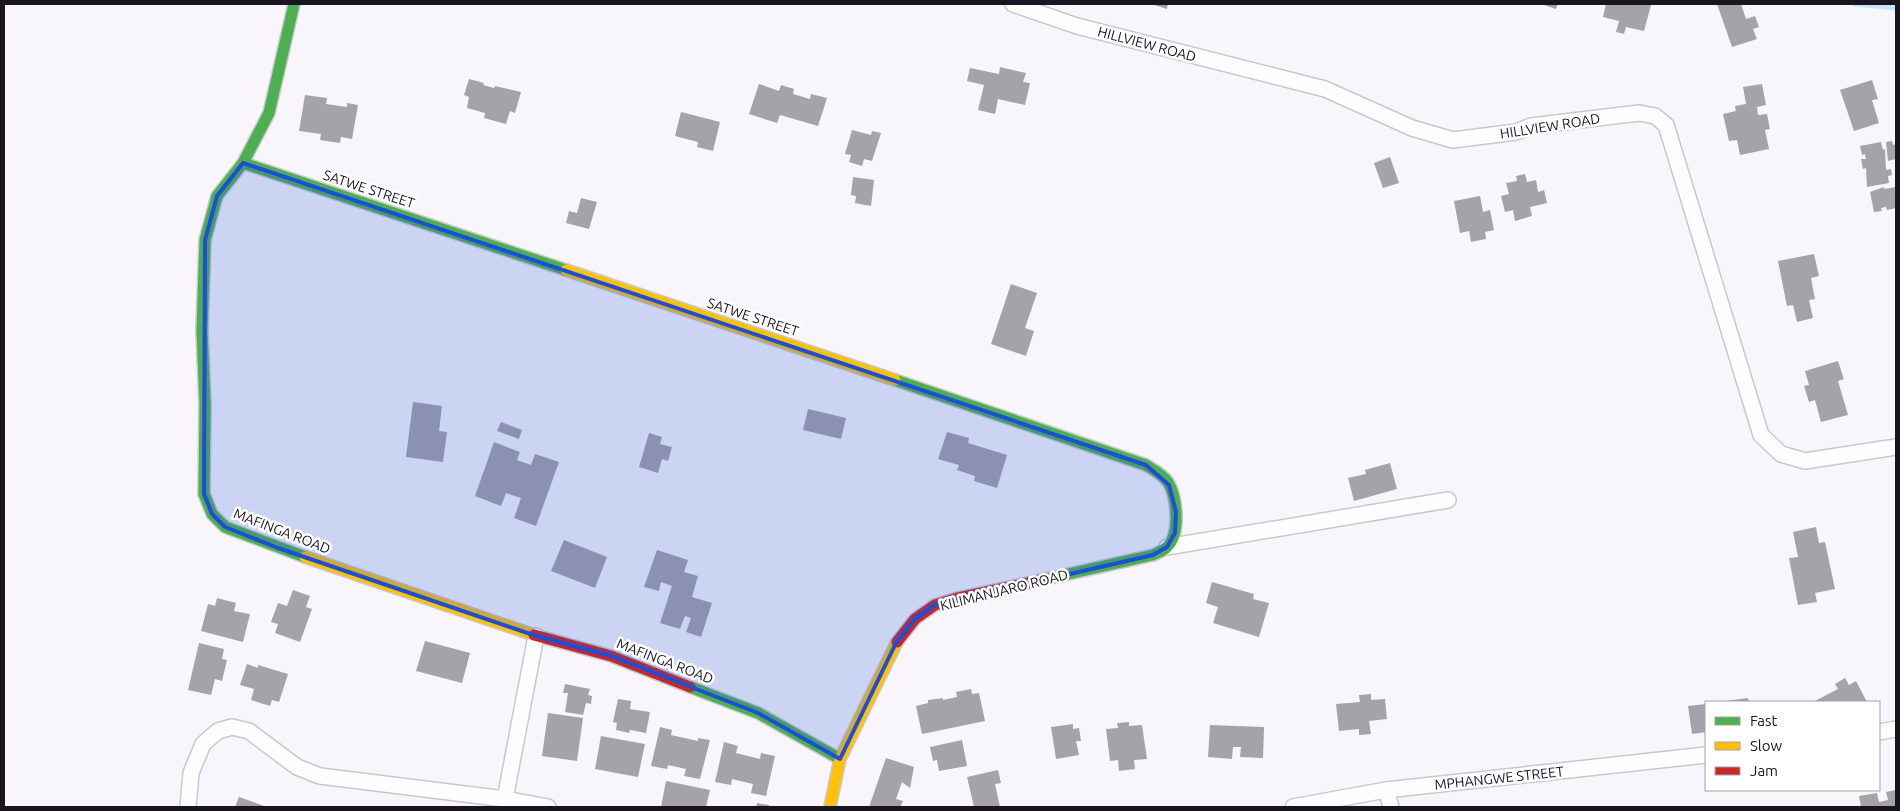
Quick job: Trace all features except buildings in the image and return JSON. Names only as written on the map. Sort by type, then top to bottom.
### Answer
[{"type":"street","name":"MAFINGA ROAD","points":[[294,4],[269,113],[243,163],[217,196],[205,240],[202,331],[205,404],[204,494],[212,514],[225,527],[278,548],[536,636],[610,656],[758,713],[840,759]]},
{"type":"street","name":"HILLVIEW ROAD","points":[[1013,4],[1077,26],[1325,89],[1412,128],[1453,140],[1516,132],[1531,126],[1639,113],[1655,116],[1666,125],[1762,435],[1781,454],[1804,461],[1896,447]]},
{"type":"street","name":"SATWE STREET","points":[[243,163],[915,386],[1146,465],[1160,473],[1169,485],[1176,512],[1175,534],[1167,547]]},
{"type":"street","points":[[1167,547],[1448,500]]},
{"type":"street","name":"KILIMANJARO ROAD","points":[[830,807],[840,759],[896,643],[915,619],[935,606],[958,598],[1153,555],[1167,547]]},
{"type":"street","points":[[505,799],[536,636]]},
{"type":"street","points":[[188,807],[191,773],[203,744],[218,731],[232,727],[249,731],[297,768],[320,776],[505,799],[548,807]]},
{"type":"street","points":[[1880,732],[1896,729]]},
{"type":"street","name":"MPHANGWE STREET","points":[[1293,807],[1386,790],[1705,755]]},
{"type":"street","points":[[1386,790],[1391,807]]},
{"type":"highlighted area","points":[[243,163],[1146,465],[1169,485],[1176,512],[1175,533],[1167,547],[1153,555],[935,605],[915,619],[896,643],[840,759],[758,713],[611,656],[536,636],[278,548],[225,527],[212,514],[204,494],[205,240],[217,196]]},
{"type":"waterway","points":[[1855,4],[1896,8]]},
{"type":"traffic: fast","points":[[294,4],[269,113],[243,163],[217,196],[205,240],[202,331],[205,404],[204,494],[212,514],[225,527],[305,557]]},
{"type":"traffic: fast","points":[[243,163],[566,270]]},
{"type":"traffic: fast","points":[[895,380],[1146,465],[1161,474],[1168,482],[1174,497],[1176,525],[1171,541],[1162,551],[1153,555],[1042,580]]},
{"type":"traffic: fast","points":[[690,687],[758,713],[840,759]]},
{"type":"traffic: slow","points":[[566,270],[895,380]]},
{"type":"traffic: slow","points":[[305,557],[534,635]]},
{"type":"traffic: slow","points":[[830,807],[840,759],[897,642]]},
{"type":"traffic: jam","points":[[897,642],[915,619],[935,605],[958,598],[1042,580]]},
{"type":"traffic: jam","points":[[534,635],[611,656],[690,687]]}]
